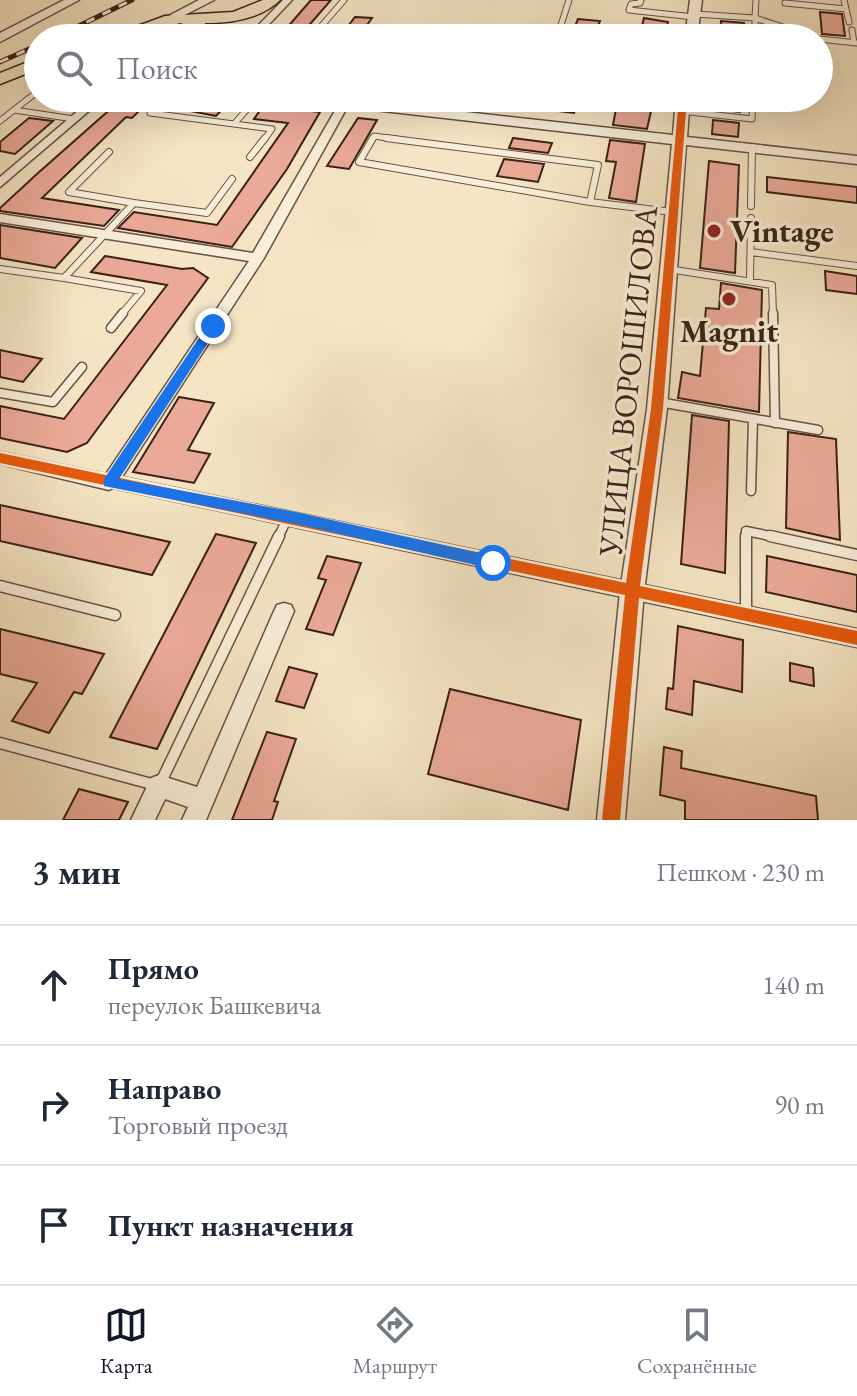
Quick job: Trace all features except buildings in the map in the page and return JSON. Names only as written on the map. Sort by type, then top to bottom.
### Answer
[{"type":"main road","points":[[182,24],[217,0]]},
{"type":"main road","points":[[199,24],[247,14],[273,0]]},
{"type":"main road","points":[[0,79],[24,69]]},
{"type":"street","points":[[27,24],[73,0]]},
{"type":"street","points":[[181,24],[208,0]]},
{"type":"street","points":[[265,24],[288,0]]},
{"type":"street","points":[[693,24],[696,0]]},
{"type":"street","points":[[0,38],[24,26]]},
{"type":"street","points":[[0,183],[82,112]]},
{"type":"street","points":[[109,483],[257,258],[339,112]]},
{"type":"street","points":[[435,112],[857,160]]},
{"type":"street","name":"УЛИЦА ВОРОШИЛОВА","points":[[611,820],[632,592],[658,401],[681,112]]},
{"type":"street","points":[[0,218],[257,258]]},
{"type":"street","points":[[0,458],[857,638]]},
{"type":"street","points":[[143,820],[159,786],[199,810],[284,611]]},
{"type":"lane","points":[[323,24],[344,0]]},
{"type":"lane","points":[[561,24],[569,0]]},
{"type":"lane","points":[[641,0],[640,3],[631,4],[629,10],[755,18],[780,24]]},
{"type":"lane","points":[[755,24],[756,0]]},
{"type":"lane","points":[[844,0],[849,22]]},
{"type":"lane","points":[[785,3],[846,9]]},
{"type":"lane","points":[[833,40],[856,43],[852,30]]},
{"type":"lane","points":[[0,121],[24,102]]},
{"type":"lane","points":[[14,110],[24,112]]},
{"type":"lane","points":[[27,112],[74,119]]},
{"type":"lane","points":[[234,124],[245,112]]},
{"type":"lane","points":[[719,112],[752,119],[752,112]]},
{"type":"lane","points":[[150,113],[272,129],[250,157]]},
{"type":"lane","points":[[590,202],[598,165],[374,136],[359,162],[590,202],[672,212]]},
{"type":"lane","points":[[751,206],[752,147]]},
{"type":"lane","points":[[109,152],[69,192],[207,213],[232,179]]},
{"type":"lane","points":[[64,278],[134,203]]},
{"type":"lane","points":[[750,281],[751,218]]},
{"type":"lane","points":[[751,252],[857,266]]},
{"type":"lane","points":[[0,269],[141,291],[111,328]]},
{"type":"lane","points":[[667,269],[772,285],[775,423]]},
{"type":"lane","points":[[0,393],[53,402],[82,367]]},
{"type":"lane","points":[[658,401],[818,430]]},
{"type":"lane","points":[[751,491],[753,419]]},
{"type":"lane","points":[[0,743],[159,786],[288,517]]},
{"type":"lane","points":[[746,615],[746,531],[857,555]]},
{"type":"lane","points":[[0,586],[115,615]]},
{"type":"railway","points":[[83,24],[132,0]]},
{"type":"railway","points":[[0,62],[24,51]]},
{"type":"cycle path","points":[[611,820],[632,592],[657,409],[682,112]]},
{"type":"cycle path","points":[[0,458],[857,638]]},
{"type":"place","name":"Vintage","points":[[714,231]]},
{"type":"place","name":"Magnit","points":[[729,299]]},
{"type":"route","points":[[213,326],[109,483],[296,518],[493,563]]}]
